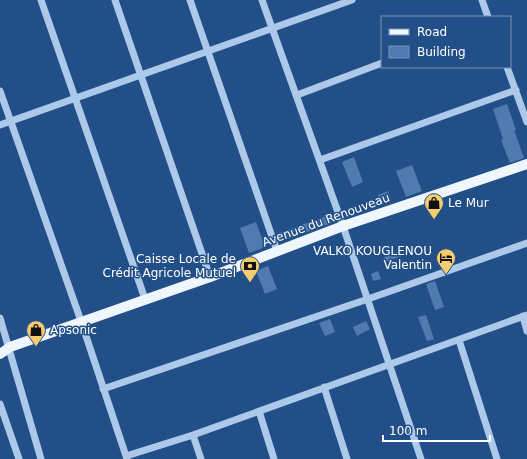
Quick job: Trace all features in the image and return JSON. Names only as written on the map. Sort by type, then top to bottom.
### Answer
[{"type":"main road","name":"Avenue du Renouveau","points":[[0,354],[10,347],[145,298],[210,277],[343,226],[527,164]]},
{"type":"street","points":[[41,0],[145,298]]},
{"type":"street","points":[[114,0],[210,277]]},
{"type":"street","points":[[190,0],[277,252]]},
{"type":"street","points":[[262,0],[343,226],[421,459]]},
{"type":"street","points":[[0,125],[352,0]]},
{"type":"street","points":[[482,0],[488,16]]},
{"type":"street","points":[[296,95],[381,63]]},
{"type":"street","points":[[507,68],[527,122]]},
{"type":"street","points":[[320,160],[516,90]]},
{"type":"street","points":[[0,91],[81,321],[126,457],[193,435],[525,315],[527,331]]},
{"type":"street","points":[[103,389],[368,300],[527,243]]},
{"type":"street","points":[[0,318],[10,347],[41,459]]},
{"type":"street","points":[[459,340],[497,459]]},
{"type":"street","points":[[324,387],[347,459]]},
{"type":"street","points":[[0,404],[19,459]]},
{"type":"street","points":[[259,411],[274,459]]},
{"type":"street","points":[[193,435],[201,459]]},
{"type":"building","points":[[507,104],[524,158],[510,163],[501,140],[503,139],[493,109]]},
{"type":"building","points":[[354,157],[363,182],[352,187],[342,162]]},
{"type":"building","points":[[412,165],[422,191],[406,197],[396,171]]},
{"type":"building","points":[[388,191],[391,200],[382,204],[378,195]]},
{"type":"building","points":[[329,215],[332,223],[282,241],[279,233]]},
{"type":"building","points":[[256,222],[265,247],[249,253],[240,228]]},
{"type":"building","points":[[403,250],[405,255],[386,262],[384,257]]},
{"type":"building","points":[[268,266],[277,289],[265,294],[256,271]]},
{"type":"building","points":[[378,271],[381,279],[373,281],[371,274]]},
{"type":"building","points":[[435,281],[444,307],[435,310],[426,284]]},
{"type":"building","points":[[426,315],[434,339],[427,341],[418,317]]},
{"type":"building","points":[[330,319],[335,332],[325,336],[319,323]]},
{"type":"building","points":[[366,321],[370,329],[357,336],[353,327]]},
{"type":"place","name":"Le Mur","points":[[434,220]]},
{"type":"place","name":"VALKO KOUGLENOU Valentin","points":[[446,275]]},
{"type":"place","name":"Caisse Locale de Crédit Agricole Mutuel","points":[[250,283]]},
{"type":"place","name":"Apsonic","points":[[36,347]]}]
